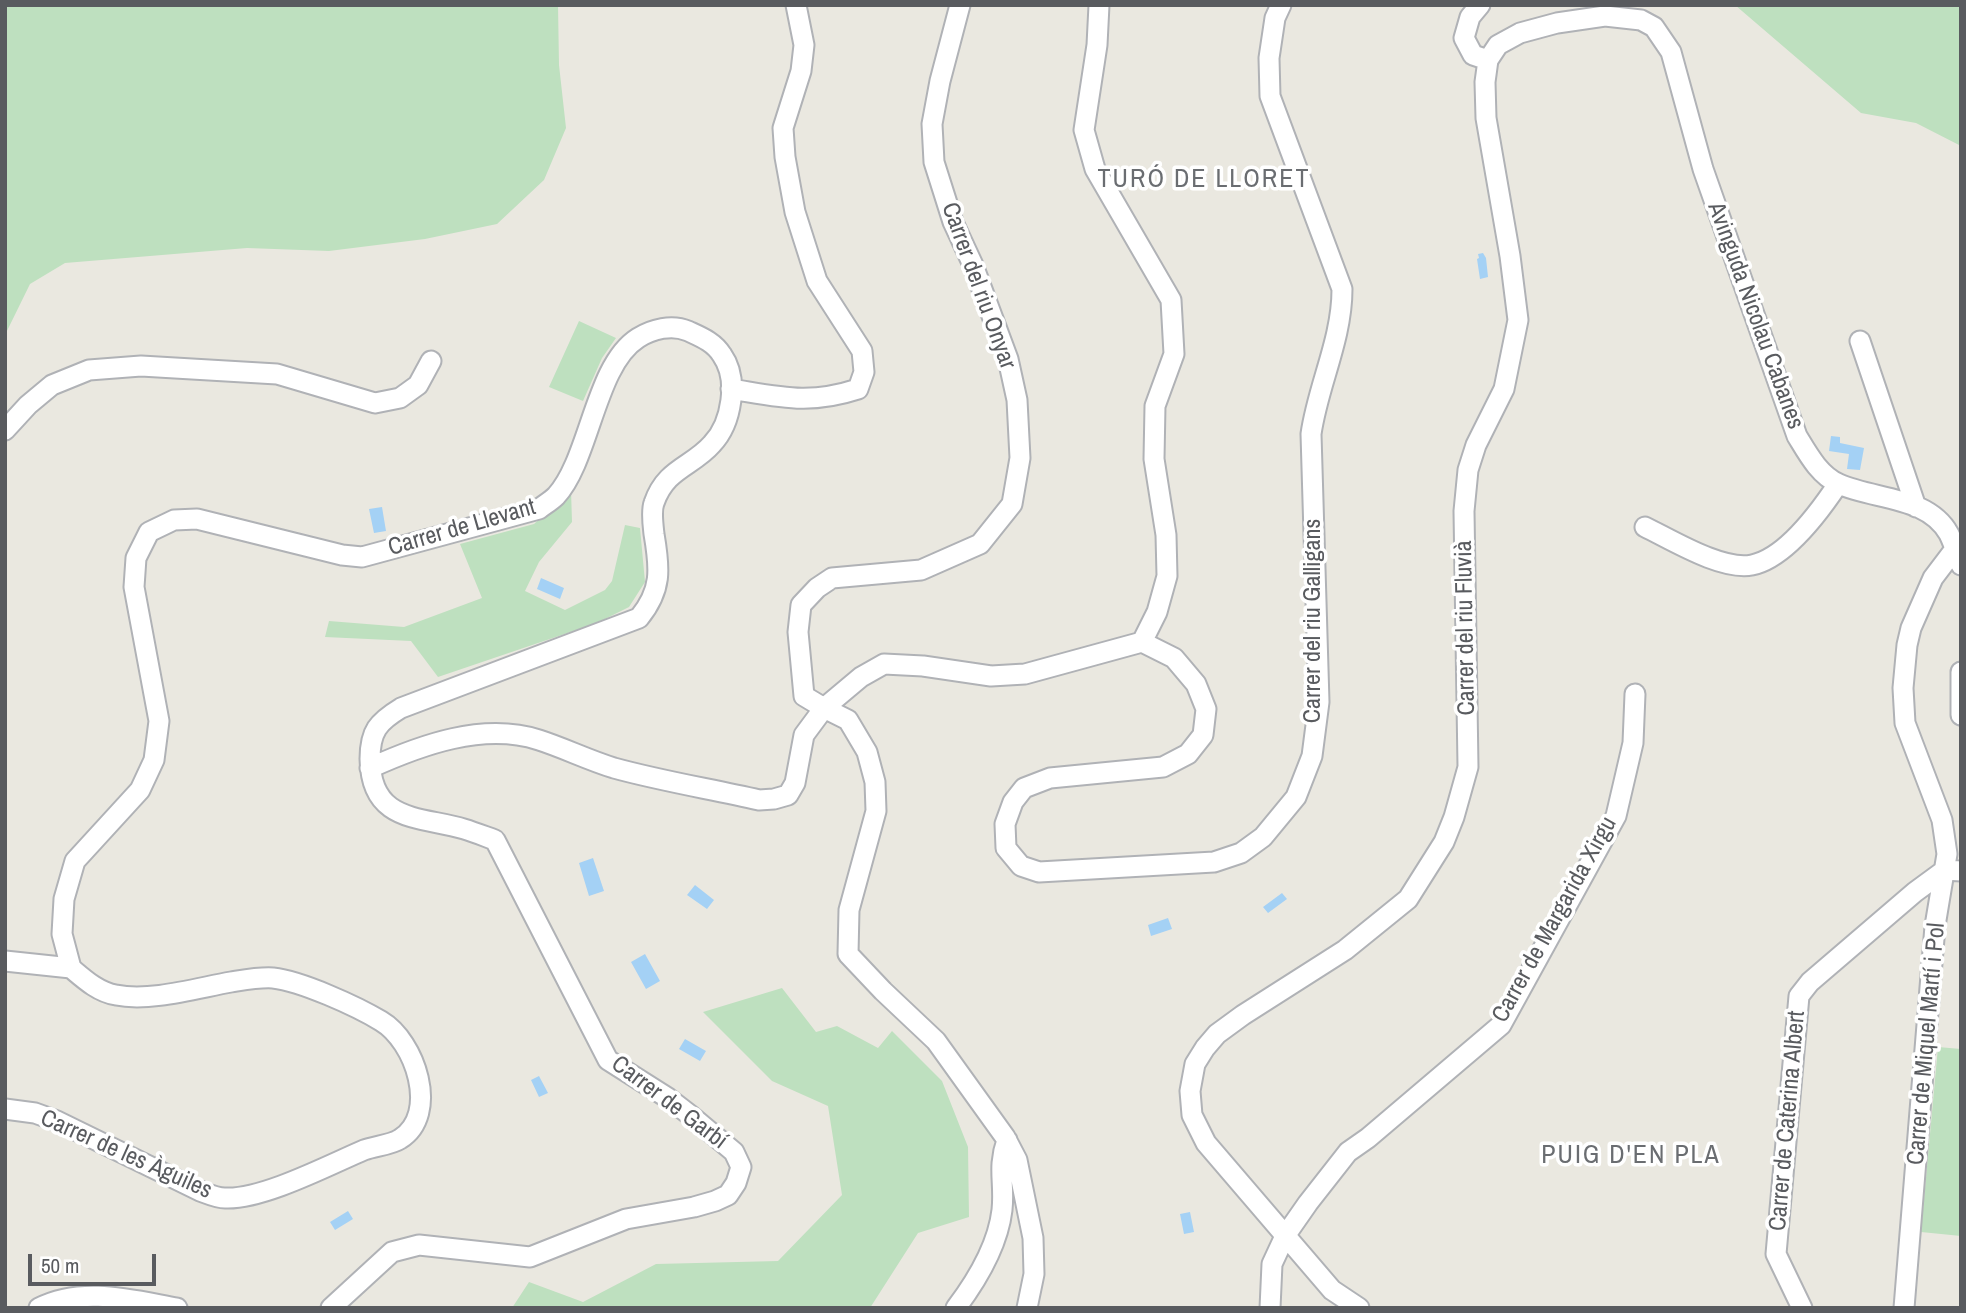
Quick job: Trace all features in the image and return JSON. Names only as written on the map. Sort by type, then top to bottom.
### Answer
[{"type":"street","points":[[731,389],[797,400],[832,398],[858,390],[864,372],[862,351],[817,281],[795,212],[785,157],[783,128],[800,71],[803,45],[796,5]]},
{"type":"street","name":"Carrer del riu Onyar","points":[[824,708],[804,696],[798,632],[801,605],[817,588],[832,578],[921,570],[980,544],[1012,503],[1020,458],[1017,400],[1008,359],[973,265],[953,222],[934,162],[932,124],[960,5]]},
{"type":"street","points":[[370,768],[401,754],[472,734],[506,733],[537,739],[617,768],[759,800],[774,799],[788,795],[795,783],[804,735],[824,708],[861,677],[884,664],[923,666],[991,676],[1025,674],[1142,642],[1157,612],[1167,576],[1166,535],[1154,459],[1155,406],[1174,354],[1171,300],[1095,169],[1084,130],[1097,45],[1099,5]]},
{"type":"street","name":"Carrer del riu Galligans","points":[[1142,642],[1174,658],[1196,684],[1206,709],[1203,735],[1188,754],[1163,767],[1050,778],[1024,788],[1013,802],[1004,824],[1006,848],[1021,866],[1040,872],[1214,862],[1241,853],[1263,837],[1296,797],[1312,756],[1319,702],[1311,434],[1314,410],[1342,313],[1342,289],[1270,96],[1269,58],[1275,18],[1281,5]]},
{"type":"street","points":[[1480,5],[1470,17],[1464,38],[1473,54],[1488,60]]},
{"type":"street","name":"Avinguda Nicolau Cabanes","points":[[1488,60],[1498,45],[1520,33],[1557,23],[1605,16],[1641,20],[1654,27],[1671,52],[1703,169],[1797,436],[1817,467],[1838,484],[1916,507],[1935,516],[1949,534],[1958,557]]},
{"type":"street","name":"Carrer del riu Fluvià","points":[[1359,1308],[1332,1290],[1206,1143],[1192,1115],[1190,1091],[1195,1064],[1217,1034],[1345,950],[1408,899],[1444,842],[1454,817],[1468,767],[1464,511],[1468,470],[1476,445],[1504,389],[1518,320],[1510,256],[1486,118],[1485,82],[1488,60]]},
{"type":"street","name":"Carrer de Llevant","points":[[71,968],[62,934],[64,899],[75,862],[140,790],[154,760],[159,721],[134,587],[136,558],[149,532],[174,520],[197,519],[342,555],[362,557],[539,509],[556,496],[568,477],[615,360],[637,338],[657,330],[679,327],[707,339],[723,355],[731,380],[730,401],[723,429],[712,445],[668,476],[653,504],[658,559],[657,586],[650,605],[639,618],[401,708],[382,720],[370,740],[370,768]]},
{"type":"street","points":[[1860,341],[1916,507]]},
{"type":"street","points":[[5,430],[28,405],[52,385],[89,370],[141,366],[277,374],[375,403],[400,398],[418,385],[430,362]]},
{"type":"street","points":[[1645,527],[1698,553],[1730,563],[1752,565],[1777,554],[1819,511],[1838,484]]},
{"type":"street","name":"Carrer de Miquel Martí i Pol","points":[[1903,1308],[1935,926],[1953,871],[1947,854],[1942,820],[1905,723],[1903,688],[1906,645],[1933,578],[1958,557]]},
{"type":"street","points":[[1961,672],[1961,715]]},
{"type":"street","name":"Carrer de Margarida Xirgu","points":[[1270,1308],[1272,1264],[1285,1236],[1348,1152],[1500,1025],[1616,816],[1633,743],[1635,694]]},
{"type":"street","points":[[824,708],[848,720],[867,752],[875,782],[876,811],[849,910],[848,954],[936,1041],[1007,1140],[1017,1160],[1033,1238],[1034,1274],[1027,1308]]},
{"type":"street","name":"Carrer de Garbí","points":[[331,1308],[392,1252],[419,1245],[530,1257],[626,1219],[715,1201],[728,1195],[736,1183],[741,1167],[734,1152],[700,1123],[668,1098],[608,1060],[495,840],[463,828],[419,821],[394,811],[379,795],[370,768]]},
{"type":"street","name":"Carrer de Caterina Albert","points":[[1802,1308],[1776,1254],[1799,996],[1810,982],[1915,892],[1953,871]]},
{"type":"street","points":[[5,961],[71,968]]},
{"type":"street","name":"Carrer de les Àguiles","points":[[5,1109],[35,1113],[57,1121],[200,1191],[223,1199],[262,1192],[374,1146],[399,1140],[413,1125],[422,1099],[418,1070],[403,1044],[384,1022],[309,987],[273,978],[243,980],[148,996],[115,995],[89,984],[71,968]]},
{"type":"street","points":[[956,1308],[991,1250],[1002,1210],[1000,1163],[1007,1140]]},
{"type":"street","points":[[39,1308],[64,1298],[105,1296],[177,1308]]},
{"type":"green space","points":[[5,5],[558,5],[559,65],[566,128],[544,180],[497,224],[425,239],[329,251],[247,248],[65,263],[30,284],[5,335]]},
{"type":"green space","points":[[1735,5],[1961,5],[1961,146],[1916,123],[1861,113]]},
{"type":"green space","points":[[579,321],[616,338],[602,358],[583,401],[549,387]]},
{"type":"green space","points":[[571,490],[572,522],[539,562],[525,591],[565,610],[605,590],[612,581],[625,525],[640,528],[645,582],[629,607],[597,623],[438,677],[411,641],[325,637],[329,621],[404,627],[482,598],[460,544],[534,524]]},
{"type":"green space","points":[[782,988],[816,1032],[837,1026],[878,1048],[892,1031],[942,1081],[968,1147],[969,1217],[918,1233],[870,1308],[512,1308],[529,1282],[583,1302],[656,1264],[778,1261],[842,1195],[828,1106],[772,1081],[703,1012]]},
{"type":"green space","points":[[1938,1047],[1961,1049],[1961,1236],[1921,1232]]},
{"type":"water","points":[[1483,253],[1488,277],[1480,279],[1477,259],[1478,254]]},
{"type":"water","points":[[1831,436],[1840,437],[1840,443],[1864,448],[1860,470],[1847,469],[1849,454],[1829,451]]},
{"type":"water","points":[[382,507],[386,531],[374,533],[369,509]]},
{"type":"water","points":[[541,578],[564,588],[560,599],[537,589]]},
{"type":"water","points":[[593,858],[604,891],[589,896],[579,863]]},
{"type":"water","points":[[695,885],[714,900],[707,909],[687,895]]},
{"type":"water","points":[[1282,893],[1287,899],[1268,913],[1263,907]]},
{"type":"water","points":[[1168,918],[1172,929],[1151,936],[1148,925]]},
{"type":"water","points":[[645,954],[660,981],[646,989],[631,962]]},
{"type":"water","points":[[685,1039],[706,1051],[700,1061],[679,1049]]},
{"type":"water","points":[[539,1076],[548,1093],[539,1097],[531,1080]]},
{"type":"water","points":[[348,1211],[353,1219],[335,1230],[330,1222]]},
{"type":"water","points":[[1190,1212],[1194,1232],[1184,1234],[1180,1214]]},
{"type":"district","name":"TURÓ DE LLORET","points":[[1204,180]]},
{"type":"district","name":"PUIG D'EN PLA","points":[[1631,1156]]}]
